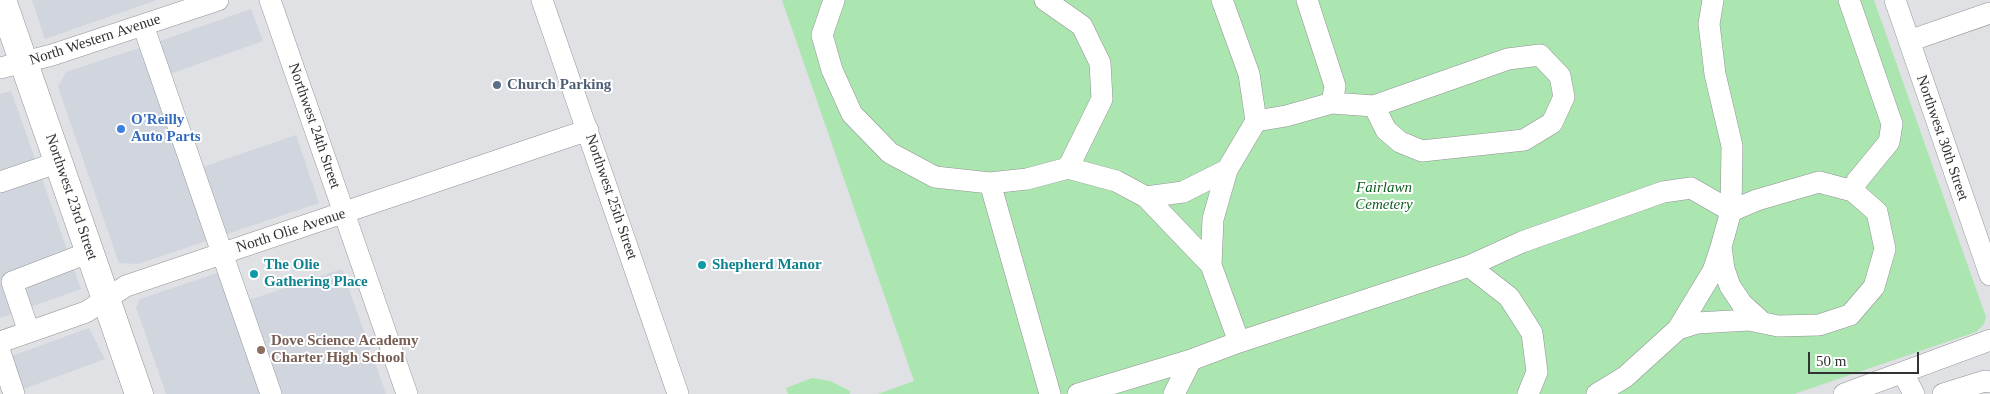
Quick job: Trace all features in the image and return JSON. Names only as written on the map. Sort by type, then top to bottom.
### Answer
[{"type":"main road","name":"Northwest 23rd Street","points":[[2,0],[12,65],[59,162],[139,394]]},
{"type":"street","name":"North Western Avenue","points":[[12,65],[52,55],[154,14],[218,0]]},
{"type":"street","name":"Northwest 24th Street","points":[[270,0],[407,394]]},
{"type":"street","name":"Northwest 25th Street","points":[[542,0],[678,394]]},
{"type":"street","points":[[834,0],[822,35],[832,70],[852,114],[890,152],[934,177],[990,183],[1027,180],[1068,168],[1116,181],[1146,198],[1211,264]]},
{"type":"street","points":[[1045,0],[1082,26],[1100,63],[1102,99],[1068,168]]},
{"type":"street","points":[[1222,0],[1249,74],[1256,121],[1228,170],[1213,220],[1211,264],[1239,342]]},
{"type":"street","points":[[1307,0],[1335,86],[1332,103]]},
{"type":"street","points":[[1597,394],[1625,377],[1678,329],[1713,271],[1721,247],[1731,211],[1732,146],[1715,74],[1710,24],[1713,0]]},
{"type":"street","points":[[1849,0],[1892,124],[1889,142],[1857,182],[1853,191]]},
{"type":"street","name":"Northwest 30th Street","points":[[1895,0],[1990,275]]},
{"type":"street","points":[[154,14],[223,253],[271,394]]},
{"type":"street","points":[[1909,41],[1990,14]]},
{"type":"street","points":[[1256,121],[1286,116],[1332,103],[1374,106],[1508,59],[1540,56],[1560,76],[1564,97],[1552,123],[1524,140],[1422,151],[1400,142],[1386,130],[1374,106]]},
{"type":"street","name":"North Olie Avenue","points":[[0,342],[86,312],[126,286],[588,130]]},
{"type":"street","points":[[0,182],[59,162]]},
{"type":"street","points":[[1146,198],[1183,192],[1228,170]]},
{"type":"street","points":[[1678,329],[1697,323],[1749,320],[1778,326],[1819,325],[1850,315],[1874,288],[1885,250],[1877,212],[1853,191],[1819,182],[1757,200],[1731,211]]},
{"type":"street","points":[[990,183],[1050,394]]},
{"type":"street","points":[[1078,394],[1190,360],[1469,266],[1522,242],[1663,192],[1691,188],[1731,211]]},
{"type":"street","points":[[1721,247],[1724,269],[1730,286],[1742,304],[1763,323]]},
{"type":"street","points":[[29,332],[12,282],[90,252]]},
{"type":"street","points":[[1469,266],[1509,297],[1532,333],[1537,372],[1528,394]]},
{"type":"street","points":[[1844,394],[1990,340]]},
{"type":"street","points":[[0,352],[14,394]]},
{"type":"street","points":[[1174,394],[1190,360]]},
{"type":"street","points":[[1903,373],[1914,394]]},
{"type":"street","points":[[1943,394],[1985,381],[1990,382]]},
{"type":"shaded area","points":[[32,0],[157,0],[45,39]]},
{"type":"shaded area","points":[[251,9],[263,41],[167,75],[157,42]]},
{"type":"shaded area","points":[[142,47],[200,168],[296,135],[319,203],[138,264],[119,263],[58,87],[66,72]]},
{"type":"shaded area","points":[[11,91],[81,289],[0,318],[0,94]]},
{"type":"shaded area","name":"Dove Science Academy Charter High School","points":[[342,269],[386,394],[166,394],[136,307],[140,299],[220,272],[234,305]]},
{"type":"shaded area","points":[[89,328],[105,359],[21,390],[9,357]]},
{"type":"green space","name":"Fairlawn Cemetery","points":[[782,0],[1874,0],[1986,317],[1984,324],[1976,332],[1794,394],[878,394],[914,381]]},
{"type":"green space","points":[[812,378],[830,381],[850,391],[850,394],[788,394],[786,388]]},
{"type":"place","name":"Church Parking","points":[[497,85]]},
{"type":"place","name":"O'Reilly Auto Parts","points":[[121,129]]},
{"type":"place","name":"Shepherd Manor","points":[[702,265]]},
{"type":"place","name":"The Olie Gathering Place","points":[[254,274]]},
{"type":"place","name":"Dove Science Academy Charter High School","points":[[261,350]]}]
